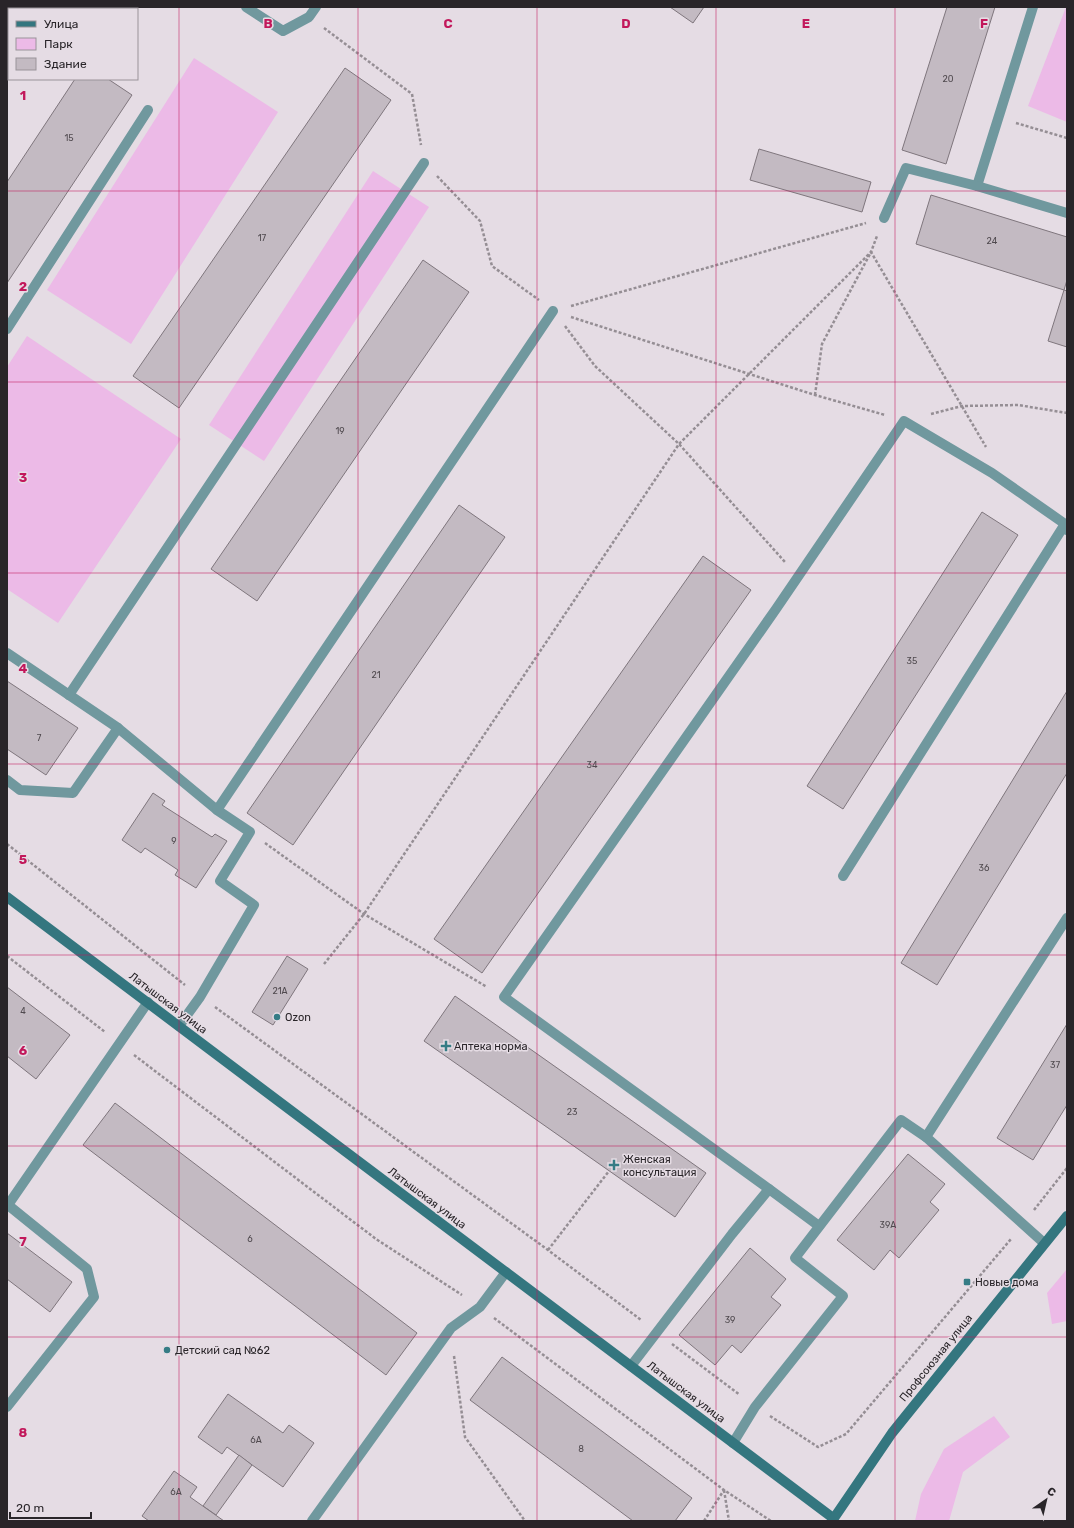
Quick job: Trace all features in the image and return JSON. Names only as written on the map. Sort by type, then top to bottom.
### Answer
[{"type":"street","points":[[246,7],[283,31],[309,17],[316,7]]},
{"type":"street","points":[[977,186],[1033,7]]},
{"type":"street","points":[[7,329],[148,110]]},
{"type":"street","points":[[69,695],[424,163]]},
{"type":"street","points":[[884,218],[906,168],[977,186],[1067,213]]},
{"type":"street","points":[[217,810],[553,311]]},
{"type":"street","points":[[819,1226],[504,997],[776,609],[904,421],[992,473],[1066,527],[843,876]]},
{"type":"street","points":[[7,653],[118,728],[217,810],[250,832],[220,881],[254,905],[200,997],[179,1026]]},
{"type":"street","points":[[7,780],[20,790],[73,793],[118,728]]},
{"type":"street","name":"Латышская улица","points":[[7,897],[733,1443],[832,1520]]},
{"type":"street","points":[[926,1138],[1067,918]]},
{"type":"street","points":[[7,1407],[94,1297],[87,1269],[8,1205],[148,1002]]},
{"type":"street","points":[[733,1443],[755,1407],[844,1296],[795,1258],[901,1120],[926,1138],[1044,1243]]},
{"type":"street","points":[[631,1366],[769,1189]]},
{"type":"street","name":"Профсоюзная улица","points":[[832,1520],[892,1433],[1067,1216]]},
{"type":"street","points":[[312,1521],[451,1328],[480,1307],[506,1272]]},
{"type":"path","points":[[309,17],[412,94],[424,163],[480,221],[492,266],[553,311],[595,366],[679,444],[787,564]]},
{"type":"path","points":[[999,118],[1067,138]]},
{"type":"path","points":[[553,311],[884,218]]},
{"type":"path","points":[[815,395],[822,344],[871,252],[884,218]]},
{"type":"path","points":[[324,964],[364,914],[679,444],[871,252]]},
{"type":"path","points":[[871,252],[988,449],[992,473]]},
{"type":"path","points":[[553,311],[815,395],[904,421],[962,406],[1018,405],[1067,413]]},
{"type":"path","points":[[250,832],[364,914],[504,997]]},
{"type":"path","points":[[7,844],[200,997],[548,1250],[755,1407],[818,1447],[846,1434],[1024,1224],[1067,1168]]},
{"type":"path","points":[[7,956],[119,1044],[376,1238],[480,1307],[724,1490],[771,1521]]},
{"type":"path","points":[[548,1250],[609,1171]]},
{"type":"path","points":[[451,1328],[464,1437],[525,1521]]},
{"type":"path","points":[[704,1521],[724,1490]]},
{"type":"path","points":[[724,1490],[729,1521]]},
{"type":"green space","points":[[1067,7],[1067,122],[1028,106]]},
{"type":"green space","points":[[194,58],[278,112],[131,344],[47,290]]},
{"type":"green space","points":[[373,171],[429,207],[264,461],[209,425]]},
{"type":"green space","points":[[27,336],[181,439],[58,623],[7,589],[7,367]]},
{"type":"green space","points":[[1067,1269],[1067,1321],[1052,1324],[1047,1293]]},
{"type":"green space","points":[[994,1416],[1010,1437],[963,1472],[949,1521],[915,1521],[921,1494],[944,1449]]},
{"type":"building","points":[[670,7],[704,7],[693,23]]},
{"type":"building","points":[[947,7],[995,7],[946,164],[902,150]]},
{"type":"building","points":[[345,68],[391,100],[179,408],[133,376]]},
{"type":"building","points":[[74,80],[110,80],[132,95],[7,283],[7,182]]},
{"type":"building","points":[[759,149],[871,182],[862,212],[750,180]]},
{"type":"building","points":[[931,195],[1067,237],[1067,280],[1064,290],[916,244]]},
{"type":"building","points":[[423,260],[469,292],[257,601],[211,569]]},
{"type":"building","points":[[1064,290],[1067,291],[1067,347],[1048,341]]},
{"type":"building","points":[[459,505],[505,537],[293,845],[247,813]]},
{"type":"building","points":[[982,512],[1018,535],[843,809],[807,786]]},
{"type":"building","points":[[703,556],[751,590],[482,973],[434,939]]},
{"type":"building","points":[[7,681],[78,728],[46,775],[7,749]]},
{"type":"building","points":[[1067,691],[1067,773],[937,985],[901,963]]},
{"type":"building","points":[[153,793],[165,801],[162,805],[212,837],[215,834],[227,841],[196,888],[175,875],[178,870],[145,848],[141,853],[122,840]]},
{"type":"building","points":[[287,956],[308,969],[273,1025],[252,1012]]},
{"type":"building","points":[[7,987],[70,1035],[36,1079],[7,1056]]},
{"type":"building","points":[[455,996],[706,1173],[675,1217],[424,1041]]},
{"type":"building","points":[[1067,1024],[1067,1105],[1033,1160],[997,1138]]},
{"type":"building","points":[[115,1103],[417,1333],[386,1375],[83,1145]]},
{"type":"building","points":[[908,1154],[945,1184],[930,1202],[939,1210],[899,1258],[890,1250],[874,1270],[837,1240]]},
{"type":"building","points":[[7,1233],[72,1282],[50,1312],[7,1279]]},
{"type":"building","points":[[750,1248],[786,1279],[771,1297],[781,1305],[741,1353],[732,1345],[715,1365],[679,1335]]},
{"type":"building","points":[[502,1357],[692,1498],[675,1521],[633,1521],[470,1400]]},
{"type":"building","points":[[228,1394],[283,1433],[289,1425],[314,1443],[283,1487],[227,1447],[222,1454],[198,1437]]},
{"type":"building","points":[[239,1455],[252,1465],[216,1515],[203,1506]]},
{"type":"building","points":[[174,1471],[197,1487],[190,1497],[224,1521],[149,1521],[142,1516]]},
{"type":"place","name":"Ozon","points":[[277,1017]]},
{"type":"place","name":"Аптека норма","points":[[446,1046]]},
{"type":"place","name":"Женская консультация","points":[[614,1165]]},
{"type":"place","name":"Новые дома","points":[[967,1282]]},
{"type":"place","name":"Детский сад №62","points":[[167,1350]]}]
